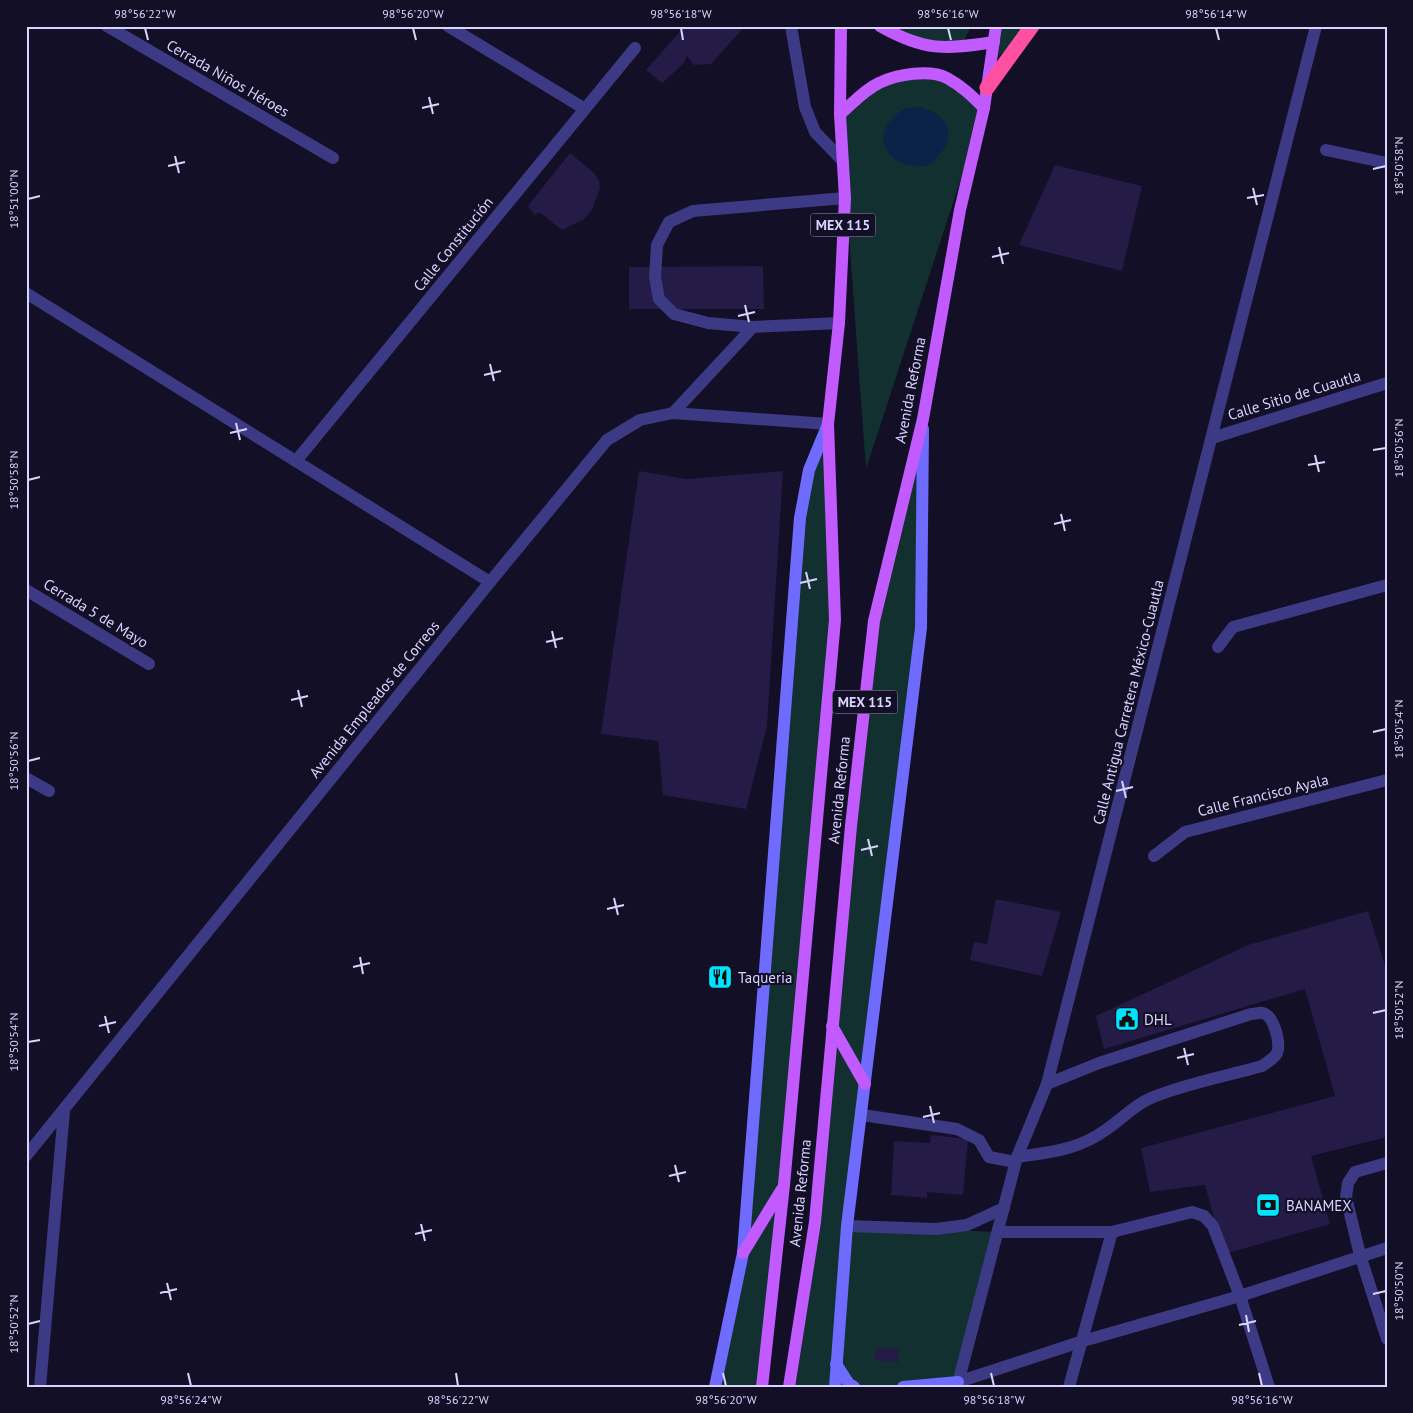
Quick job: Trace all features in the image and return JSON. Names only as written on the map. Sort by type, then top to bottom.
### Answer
[{"type":"highway","points":[[987,88],[1032,26]]},
{"type":"main road","name":"Avenida Reforma","points":[[762,1387],[784,1185],[835,620],[828,424],[839,323],[844,198],[840,114],[841,26]]},
{"type":"main road","points":[[880,26],[897,36],[926,47],[961,47],[994,42]]},
{"type":"main road","name":"Avenida Reforma","points":[[789,1387],[815,1222],[850,826],[874,621],[922,419],[960,210],[984,108],[996,26]]},
{"type":"main road","points":[[840,114],[879,82],[902,76],[925,74],[945,77],[963,88],[984,108]]},
{"type":"main road","points":[[832,1026],[865,1084]]},
{"type":"main road","points":[[743,1252],[784,1185]]},
{"type":"street","name":"Cerrada Niños Héroes","points":[[107,26],[333,158]]},
{"type":"street","points":[[448,26],[585,110]]},
{"type":"street","points":[[791,26],[805,107],[815,132],[843,161]]},
{"type":"street","name":"Calle Antigua Carretera México-Cuautla","points":[[954,1385],[998,1232],[1016,1159],[1047,1084],[1316,26]]},
{"type":"street","name":"Calle Constitución","points":[[296,461],[635,48]]},
{"type":"street","points":[[1326,150],[1387,163]]},
{"type":"street","points":[[839,323],[753,327],[708,323],[674,314],[659,299],[655,277],[657,245],[669,222],[693,211],[844,198]]},
{"type":"street","points":[[26,293],[490,582]]},
{"type":"street","points":[[673,413],[753,327]]},
{"type":"street","name":"Calle Sitio de Cuautla","points":[[1212,438],[1386,388]]},
{"type":"street","name":"Avenida Empleados de Correos","points":[[26,1156],[607,440],[640,420],[673,413],[828,424]]},
{"type":"street","points":[[835,1387],[847,1226],[922,628],[922,419]]},
{"type":"street","points":[[715,1387],[743,1252],[800,518],[809,470],[828,424]]},
{"type":"street","points":[[1218,647],[1233,627],[1387,585]]},
{"type":"street","name":"Cerrada 5 de Mayo","points":[[26,590],[149,664]]},
{"type":"street","points":[[26,778],[49,791]]},
{"type":"street","name":"Calle Francisco Ayala","points":[[1154,856],[1184,832],[1387,780]]},
{"type":"street","points":[[862,1115],[957,1129],[979,1140],[989,1157],[1016,1159],[1064,1150],[1085,1143],[1107,1130],[1133,1108],[1151,1098],[1262,1066],[1272,1059],[1277,1052],[1279,1041],[1270,1017],[1263,1013],[1251,1014],[1099,1063],[1047,1084]]},
{"type":"street","points":[[40,1387],[64,1111]]},
{"type":"street","points":[[1387,1163],[1355,1172],[1348,1183],[1346,1197],[1360,1256],[1387,1339]]},
{"type":"street","points":[[847,1226],[936,1229],[967,1225],[1004,1208]]},
{"type":"street","points":[[998,1232],[1112,1232],[1192,1212],[1204,1216],[1214,1226],[1240,1296],[1269,1387]]},
{"type":"street","points":[[1069,1387],[1112,1232]]},
{"type":"street","points":[[903,1387],[954,1385],[1083,1341],[1240,1296],[1387,1248]]},
{"type":"street","points":[[836,1364],[849,1384],[854,1387]]},
{"type":"green space","points":[[880,26],[971,26],[961,47],[926,47]]},
{"type":"green space","points":[[995,26],[1032,26],[1020,42],[991,61]]},
{"type":"green space","points":[[945,77],[984,108],[866,469],[840,114],[879,83]]},
{"type":"green space","points":[[923,419],[921,628],[847,1226],[998,1232],[957,1387],[789,1387],[815,1222],[874,621]]},
{"type":"green space","points":[[828,424],[835,620],[762,1387],[715,1387],[743,1252],[800,518]]},
{"type":"water","points":[[918,107],[931,111],[940,117],[946,124],[948,132],[948,140],[944,149],[927,166],[901,163],[893,158],[884,145],[884,132],[891,119],[905,109]]},
{"type":"building","points":[[685,26],[745,26],[711,64],[694,65],[687,56],[684,63],[662,83],[646,70]]},
{"type":"building","points":[[570,153],[594,173],[599,180],[600,188],[592,210],[584,219],[562,230],[539,212],[535,215],[528,206]]},
{"type":"building","points":[[1055,165],[1142,186],[1122,271],[1019,245]]},
{"type":"building","points":[[763,266],[764,309],[629,309],[629,267]]},
{"type":"building","points":[[639,471],[686,479],[783,471],[767,726],[746,809],[663,795],[658,741],[601,734]]},
{"type":"building","points":[[996,899],[1061,912],[1042,976],[970,960],[974,942],[987,944]]},
{"type":"building","points":[[1368,911],[1387,972],[1387,1137],[1311,1156],[1330,1224],[1224,1254],[1205,1185],[1150,1192],[1141,1148],[1335,1096],[1305,989],[1104,1049],[1096,1016],[1248,945]]},
{"type":"building","points":[[931,1135],[968,1139],[963,1195],[927,1192],[927,1198],[891,1195],[894,1141],[930,1143]]},
{"type":"building","points":[[876,1347],[899,1349],[898,1363],[875,1360]]},
{"type":"place","name":"Taqueria","points":[[720,977]]},
{"type":"place","name":"DHL","points":[[1127,1019]]},
{"type":"place","name":"BANAMEX","points":[[1268,1205]]}]
